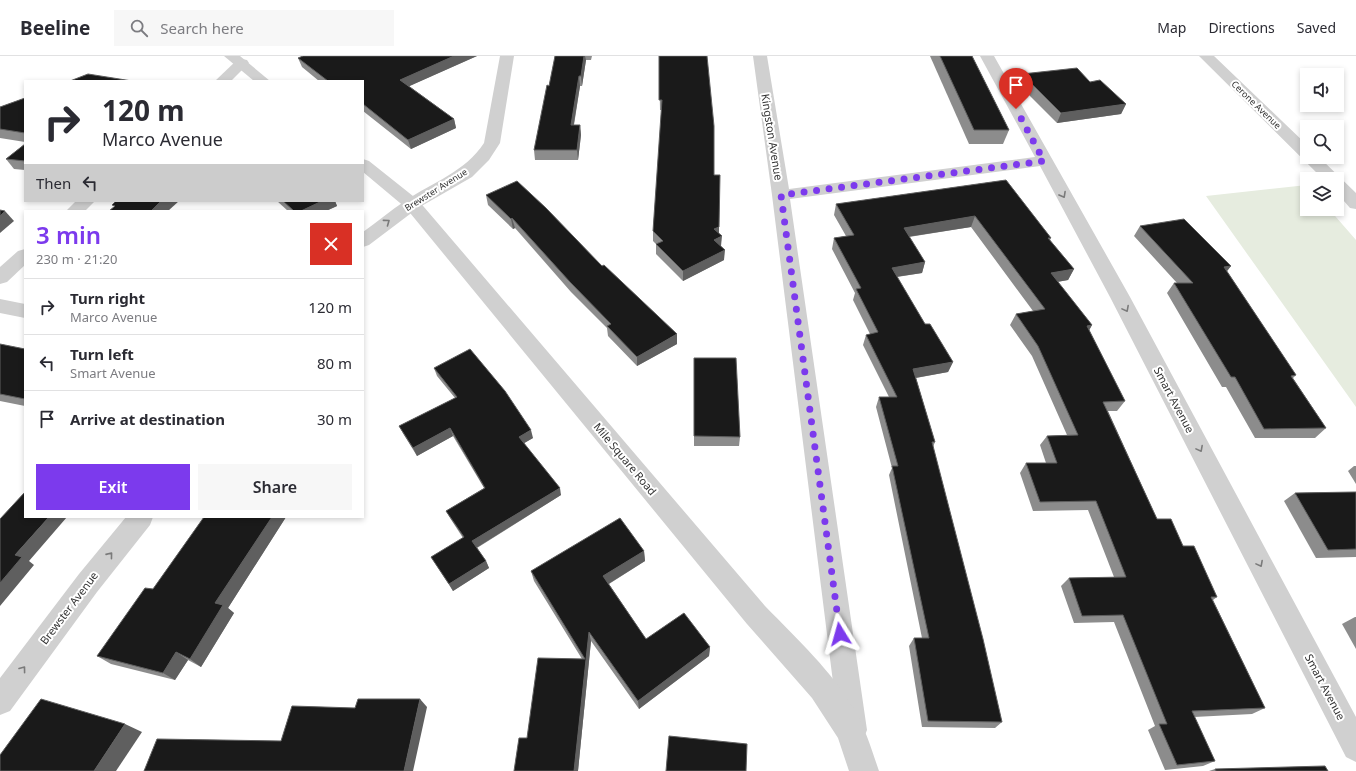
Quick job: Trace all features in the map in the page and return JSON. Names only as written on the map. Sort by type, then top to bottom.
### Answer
[{"type":"street","name":"Brewster Avenue","points":[[364,240],[412,204],[466,173],[483,157],[492,143],[507,56]]},
{"type":"street","name":"Kingston Avenue","points":[[760,56],[781,195],[854,741]]},
{"type":"street","name":"Smart Avenue","points":[[987,56],[1120,297],[1356,747]]},
{"type":"street","name":"Cerone Avenue","points":[[1206,56],[1300,147]]},
{"type":"street","points":[[223,80],[236,60],[262,80]]},
{"type":"street","points":[[781,195],[1044,161]]},
{"type":"street","points":[[1317,164],[1326,172]]},
{"type":"street","name":"Mile Square Road","points":[[364,165],[412,204],[756,615],[807,668],[842,715],[854,741],[864,771]]},
{"type":"street","points":[[1344,191],[1356,204]]},
{"type":"street","points":[[76,210],[85,202]]},
{"type":"street","points":[[0,278],[24,256]]},
{"type":"street","points":[[0,306],[24,311]]},
{"type":"street","name":"Brewster Avenue","points":[[0,701],[88,583],[140,518]]},
{"type":"shaded area","points":[[1300,186],[1300,216],[1335,216],[1356,240],[1356,407],[1206,196]]},
{"type":"building","points":[[303,56],[454,56],[400,80],[454,119],[408,140],[364,105],[364,80],[327,80],[298,58]]},
{"type":"building","points":[[555,56],[584,56],[581,76],[579,76],[571,125],[580,125],[577,150],[534,150],[547,85],[549,86]]},
{"type":"building","points":[[659,56],[707,56],[714,126],[714,175],[720,175],[719,227],[714,229],[722,236],[714,240],[725,250],[683,271],[656,244],[663,241],[653,231],[662,100],[659,100]]},
{"type":"building","points":[[940,56],[972,56],[1009,130],[974,130]]},
{"type":"building","points":[[1077,68],[1090,82],[1100,80],[1126,104],[1061,113],[1022,74]]},
{"type":"building","points":[[88,74],[126,80],[73,80]]},
{"type":"building","points":[[24,98],[24,133],[0,129],[0,107]]},
{"type":"building","points":[[24,145],[24,161],[6,159]]},
{"type":"building","points":[[1006,180],[1051,238],[1048,238],[1074,269],[1051,273],[1092,325],[1087,326],[1125,401],[1103,402],[1157,519],[1171,519],[1183,546],[1194,546],[1217,597],[1211,597],[1265,708],[1192,711],[1215,761],[1177,765],[1159,724],[1167,724],[1123,615],[1082,616],[1069,578],[1126,577],[1096,501],[1040,502],[1026,463],[1057,463],[1047,436],[1078,435],[1038,346],[1016,314],[1045,309],[975,216],[904,228],[925,262],[892,268],[925,324],[930,324],[953,362],[913,369],[935,442],[932,442],[983,639],[1002,722],[928,721],[914,638],[929,638],[892,466],[898,466],[879,397],[897,397],[866,335],[878,332],[856,289],[861,288],[834,238],[854,235],[836,204]]},
{"type":"building","points":[[517,181],[546,208],[602,266],[604,265],[677,334],[637,357],[607,326],[611,324],[570,282],[512,218],[511,219],[486,195]]},
{"type":"building","points":[[115,202],[160,202],[152,210],[110,210],[115,206],[112,205]]},
{"type":"building","points":[[284,202],[320,202],[303,210],[293,210]]},
{"type":"building","points":[[0,210],[5,211],[0,216]]},
{"type":"building","points":[[1184,219],[1231,266],[1224,267],[1296,375],[1291,376],[1326,428],[1264,429],[1235,377],[1231,377],[1174,283],[1193,283],[1140,226]]},
{"type":"building","points":[[0,344],[24,349],[24,399],[0,394]]},
{"type":"building","points":[[470,349],[505,391],[531,430],[519,437],[560,488],[472,541],[486,561],[449,584],[431,557],[464,537],[446,511],[485,488],[450,428],[413,448],[399,426],[457,397],[434,368]]},
{"type":"building","points":[[694,358],[736,358],[740,437],[694,436]]},
{"type":"building","points":[[1356,492],[1356,549],[1328,550],[1295,493]]},
{"type":"building","points":[[24,493],[24,518],[48,518],[15,555],[22,557],[0,583],[0,519]]},
{"type":"building","points":[[203,518],[271,518],[215,603],[223,605],[190,659],[176,652],[163,673],[97,656],[145,588],[153,589]]},
{"type":"building","points":[[620,518],[644,551],[603,576],[646,639],[684,613],[710,647],[638,701],[589,632],[574,771],[514,771],[519,738],[527,738],[538,658],[585,659],[531,571]]},
{"type":"building","points":[[41,699],[125,724],[94,771],[0,771],[0,755]]},
{"type":"building","points":[[358,699],[420,699],[404,771],[144,771],[157,739],[281,741],[292,706],[355,708]]},
{"type":"building","points":[[669,736],[747,744],[746,771],[666,771]]},
{"type":"building","points":[[1325,766],[1328,771],[1216,771],[1215,769]]},
{"type":"route","points":[[840,634],[781,195],[1044,161],[1016,109]]}]
